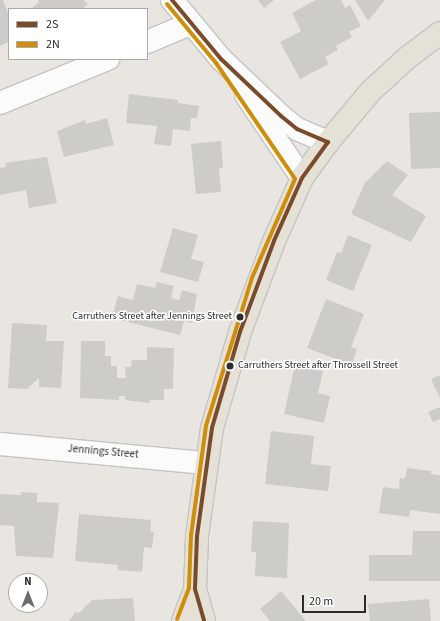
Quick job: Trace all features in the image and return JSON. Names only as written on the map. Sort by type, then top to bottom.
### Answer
[{"type":"main road","points":[[204,621],[195,589],[197,536],[212,428],[240,332],[274,241],[302,178],[328,142],[371,91],[407,58],[440,33]]},
{"type":"main road","points":[[183,621],[195,589]]},
{"type":"street","points":[[172,0],[190,24],[221,59],[297,129],[328,142]]},
{"type":"street","points":[[148,42],[190,24]]},
{"type":"street","points":[[221,59],[302,178]]},
{"type":"street","points":[[0,103],[106,60]]},
{"type":"street","name":"Jennings Street","points":[[0,444],[206,463]]},
{"type":"building","points":[[0,0],[3,0],[8,12],[8,42],[0,46]]},
{"type":"building","points":[[38,0],[84,0],[88,4],[83,8],[32,8],[39,2]]},
{"type":"building","points":[[258,0],[274,0],[264,8]]},
{"type":"building","points":[[316,0],[341,0],[345,8],[350,5],[361,26],[349,32],[352,37],[336,46],[338,50],[325,57],[329,64],[300,79],[280,42],[301,31],[292,13]]},
{"type":"building","points":[[355,0],[385,0],[368,21]]},
{"type":"building","points":[[129,94],[178,100],[178,103],[199,106],[197,118],[191,118],[190,131],[173,129],[171,146],[154,144],[157,126],[126,123]]},
{"type":"building","points":[[440,112],[440,168],[411,169],[409,113]]},
{"type":"building","points":[[107,118],[114,145],[64,157],[57,131],[85,120],[86,124]]},
{"type":"building","points":[[221,141],[223,168],[219,168],[221,192],[196,194],[191,144]]},
{"type":"building","points":[[47,157],[57,203],[29,208],[26,190],[0,195],[0,168],[6,167],[5,163]]},
{"type":"building","points":[[387,161],[408,175],[392,195],[426,216],[411,242],[351,214],[365,183]]},
{"type":"building","points":[[173,228],[198,235],[191,259],[204,262],[198,282],[160,272]]},
{"type":"building","points":[[348,235],[372,245],[353,291],[326,280],[337,252],[341,253]]},
{"type":"building","points":[[157,282],[174,286],[171,298],[179,300],[182,290],[197,294],[192,323],[184,321],[180,335],[112,318],[118,296],[133,300],[137,284],[155,288]]},
{"type":"building","points":[[326,299],[364,314],[351,347],[357,349],[352,365],[307,348]]},
{"type":"building","points":[[12,323],[47,325],[46,341],[64,341],[61,388],[39,387],[39,378],[27,389],[8,388]]},
{"type":"building","points":[[81,341],[105,341],[105,356],[111,356],[111,366],[117,366],[117,378],[126,378],[125,367],[131,367],[132,360],[147,360],[147,347],[174,348],[173,389],[164,389],[164,400],[150,400],[150,403],[125,400],[125,396],[119,396],[119,400],[80,398]]},
{"type":"building","points":[[295,365],[323,371],[318,393],[330,396],[324,423],[284,414]]},
{"type":"building","points":[[440,375],[440,398],[431,379]]},
{"type":"building","points":[[440,407],[440,419],[433,422],[428,412]]},
{"type":"building","points":[[271,431],[314,436],[311,464],[331,466],[328,491],[265,484]]},
{"type":"building","points":[[407,468],[431,471],[431,474],[440,475],[440,514],[410,510],[409,517],[379,513],[383,487],[399,489],[400,478],[405,479]]},
{"type":"building","points":[[21,492],[37,493],[37,502],[59,503],[53,558],[16,556],[14,526],[0,525],[0,494],[21,495]]},
{"type":"building","points":[[79,514],[151,520],[150,531],[154,532],[152,548],[144,547],[142,572],[118,570],[118,565],[75,561]]},
{"type":"building","points":[[253,521],[289,523],[287,578],[255,576],[256,552],[251,552]]},
{"type":"building","points":[[413,531],[440,531],[440,581],[369,581],[369,555],[412,555]]},
{"type":"building","points":[[281,591],[306,621],[270,621],[260,609]]},
{"type":"building","points":[[133,598],[135,621],[69,621],[75,612],[79,613],[92,600]]},
{"type":"building","points":[[429,599],[431,621],[370,621],[368,604]]},
{"type":"transit line","name":"2S","points":[[172,0],[221,59],[281,116],[297,129],[328,142],[302,178],[274,241],[240,332],[212,428],[197,536],[195,589],[204,621]]},
{"type":"transit line","name":"2N","points":[[167,4],[216,63],[295,179],[252,278],[206,426],[191,535],[189,588],[177,619]]},
{"type":"place","name":"Carruthers Street after Jennings Street","points":[[240,317]]},
{"type":"place","name":"Carruthers Street after Throssell Street","points":[[230,366]]}]
